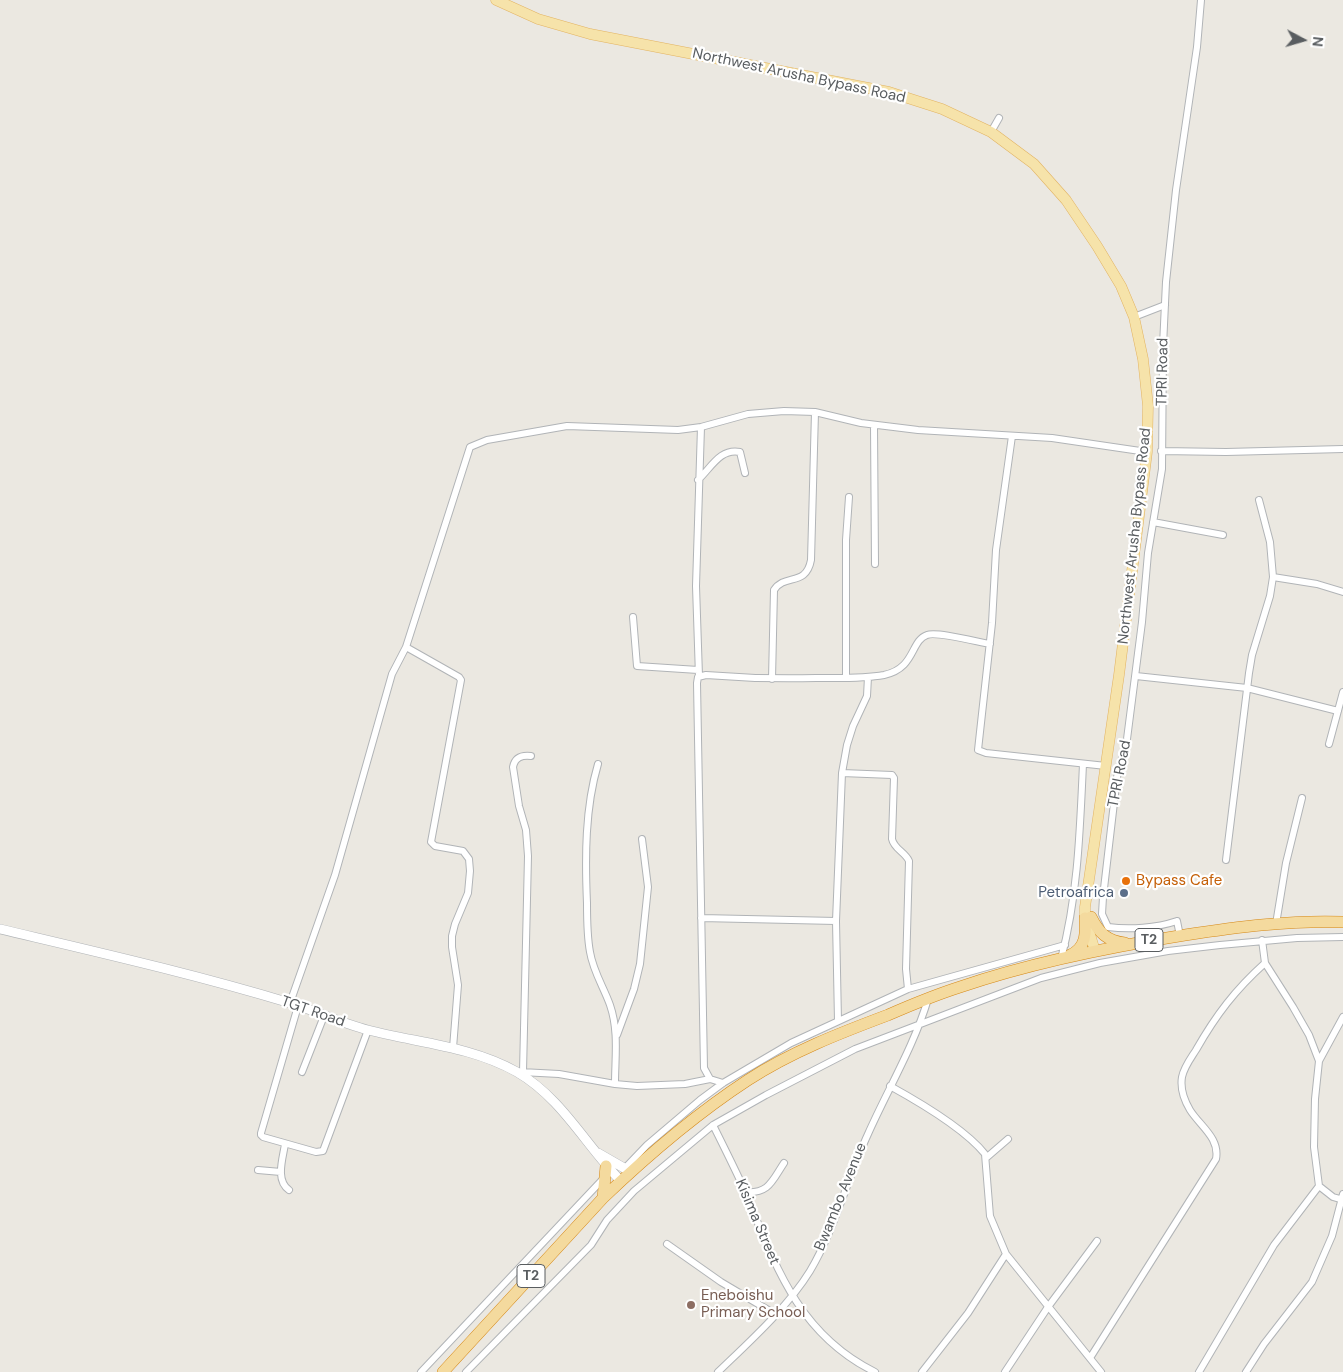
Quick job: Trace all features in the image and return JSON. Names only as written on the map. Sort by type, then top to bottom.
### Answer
[{"type":"highway","points":[[1088,918],[1106,937],[1117,942],[1129,943]]},
{"type":"highway","points":[[1063,958],[1081,948],[1084,943],[1088,918]]},
{"type":"highway","name":"T2","points":[[443,1372],[603,1198],[621,1181],[628,1170],[748,1080],[798,1052],[928,999],[996,976],[1063,958],[1129,943],[1215,930],[1318,921],[1343,922]]},
{"type":"highway","points":[[603,1198],[606,1171]]},
{"type":"main road","name":"Northwest Arusha Bypass Road","points":[[496,0],[538,19],[590,34],[889,92],[942,108],[991,132],[1034,164],[1066,200],[1097,246],[1121,286],[1134,317],[1143,359],[1148,406],[1147,452],[1090,877],[1088,918],[1098,951]]},
{"type":"street","name":"TPRI Road","points":[[1180,936],[1177,921],[1167,924],[1120,929],[1108,927],[1102,914],[1118,777],[1128,739],[1148,552],[1162,469],[1165,306],[1176,190],[1196,56],[1201,0]]},
{"type":"street","points":[[991,132],[999,118]]},
{"type":"street","points":[[1134,317],[1165,306]]},
{"type":"street","points":[[368,1030],[324,1150],[316,1152],[263,1137],[260,1133],[294,1004],[334,875],[392,674],[406,647],[470,447],[487,440],[567,426],[678,430],[700,427],[748,414],[815,412],[874,425],[951,433],[1069,440],[1147,452]]},
{"type":"street","points":[[772,679],[774,590],[776,586],[784,582],[806,574],[811,560],[815,412]]},
{"type":"street","points":[[874,425],[875,564]]},
{"type":"street","points":[[700,427],[696,586],[697,743],[704,1068],[710,1078]]},
{"type":"street","points":[[1012,436],[996,550],[990,644],[978,750],[986,753],[1106,766]]},
{"type":"street","points":[[1161,451],[1226,452],[1343,449]]},
{"type":"street","points":[[698,480],[718,457],[734,451],[740,452],[744,473]]},
{"type":"street","points":[[846,678],[846,540],[849,497]]},
{"type":"street","points":[[1226,860],[1252,655],[1274,577],[1270,542],[1259,500]]},
{"type":"street","points":[[1153,522],[1223,535]]},
{"type":"street","points":[[1274,577],[1317,584],[1343,592]]},
{"type":"street","points":[[634,617],[637,666],[706,675],[772,679],[868,677],[893,672],[904,666],[925,635],[939,635],[990,644]]},
{"type":"street","points":[[406,647],[459,677],[460,680],[431,842],[435,846],[463,851],[469,859],[468,893],[452,936],[458,986],[453,1048]]},
{"type":"street","points":[[1136,676],[1247,688],[1338,711]]},
{"type":"street","points":[[838,1020],[836,921],[842,773],[847,745],[853,726],[867,696],[868,677]]},
{"type":"street","points":[[1329,744],[1343,692]]},
{"type":"street","points":[[531,756],[523,755],[518,757],[513,767],[519,806],[526,830],[528,856],[520,1072],[559,1074],[615,1084],[685,1084],[710,1078],[723,1083]]},
{"type":"street","points":[[598,764],[589,812],[586,884],[588,930],[590,954],[610,1005],[617,1036],[615,1084]]},
{"type":"street","points":[[1063,958],[1074,889],[1080,834],[1083,764]]},
{"type":"street","points":[[842,773],[892,775],[894,778],[892,839],[894,846],[909,861],[906,969],[908,988]]},
{"type":"street","points":[[1276,924],[1286,862],[1302,798]]},
{"type":"street","points":[[617,1036],[634,989],[640,964],[648,886],[642,838]]},
{"type":"street","points":[[701,918],[836,921]]},
{"type":"street","name":"TGT Road","points":[[0,929],[177,971],[294,1004],[368,1030],[453,1048],[520,1072],[569,1118],[606,1171],[621,1181]]},
{"type":"street","points":[[466,1372],[590,1244],[634,1191],[713,1125],[855,1049],[1042,978],[1100,963],[1168,951],[1262,940],[1343,936]]},
{"type":"street","points":[[1262,940],[1265,963],[1309,1035],[1319,1061]]},
{"type":"street","points":[[593,1151],[628,1170],[647,1145],[723,1083],[791,1042],[908,988],[1065,945]]},
{"type":"street","points":[[1090,1358],[1216,1159],[1216,1145],[1210,1134],[1189,1109],[1183,1095],[1182,1076],[1223,1007],[1247,979],[1265,963]]},
{"type":"street","name":"Bwambo Avenue","points":[[718,1372],[758,1334],[792,1296],[810,1271],[867,1135],[920,1025],[928,999]]},
{"type":"street","points":[[302,1072],[324,1016]]},
{"type":"street","points":[[1199,1372],[1274,1246],[1319,1186],[1314,1147],[1315,1099],[1319,1061],[1343,1017]]},
{"type":"street","points":[[890,1086],[916,1101],[980,1148],[986,1158],[990,1216],[1006,1254],[1101,1372]]},
{"type":"street","name":"Kisima Street","points":[[713,1125],[745,1192],[770,1253],[792,1296],[818,1330],[833,1345],[845,1355],[875,1372]]},
{"type":"street","points":[[986,1158],[1008,1139]]},
{"type":"street","points":[[285,1144],[281,1172],[282,1182],[289,1190]]},
{"type":"street","points":[[745,1192],[756,1193],[764,1191],[784,1163]]},
{"type":"street","points":[[258,1170],[281,1172]]},
{"type":"street","points":[[421,1372],[606,1171]]},
{"type":"street","points":[[1246,1372],[1264,1344],[1312,1282],[1332,1236],[1342,1198],[1333,1197],[1319,1186]]},
{"type":"street","points":[[1006,1372],[1048,1307],[1097,1242]]},
{"type":"street","points":[[667,1244],[721,1282],[775,1314]]},
{"type":"street","points":[[922,1372],[968,1313],[1006,1254]]},
{"type":"place","name":"Bypass Cafe","points":[[1126,881]]},
{"type":"place","name":"Petroafrica","points":[[1124,893]]},
{"type":"place","name":"Eneboishu Primary School","points":[[691,1305]]}]
